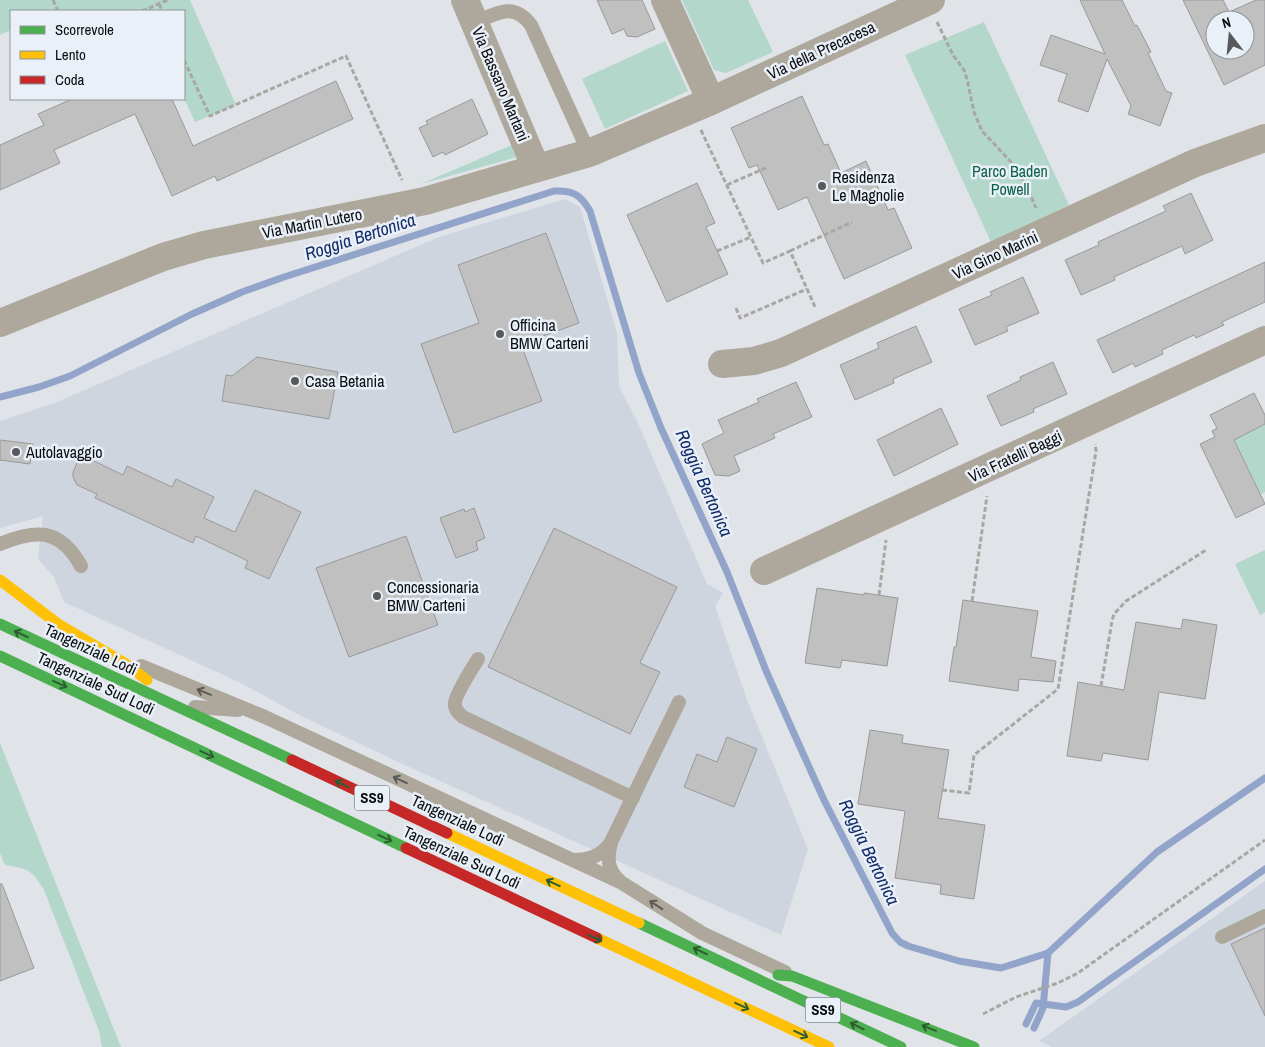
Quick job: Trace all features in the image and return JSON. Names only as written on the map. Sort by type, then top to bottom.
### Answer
[{"type":"highway","points":[[0,580],[60,625],[92,645],[113,654],[143,676],[173,705]]},
{"type":"highway","name":"Tangenziale Lodi","points":[[0,624],[901,1047]]},
{"type":"highway","name":"Tangenziale Sud Lodi","points":[[0,656],[829,1047]]},
{"type":"highway","points":[[744,972],[792,976],[974,1047]]},
{"type":"highway","points":[[773,1020],[788,1040]]},
{"type":"street","points":[[665,0],[701,105]]},
{"type":"street","name":"Via della Precacesa","points":[[701,105],[929,1]]},
{"type":"street","name":"Via Bassano Martani","points":[[470,11],[536,168]]},
{"type":"street","name":"Via Martin Lutero","points":[[0,322],[163,257],[204,245],[412,203],[536,168],[589,153],[701,105]]},
{"type":"street","name":"Via Gino Marini","points":[[722,364],[768,358],[1195,163],[1265,138]]},
{"type":"street","name":"Via Fratelli Baggi","points":[[764,571],[1265,340]]},
{"type":"lane","points":[[470,11],[508,10],[517,12],[525,17],[531,25],[589,153]]},
{"type":"lane","points":[[0,544],[19,536],[30,534],[56,538],[65,543],[81,566]]},
{"type":"lane","points":[[113,654],[252,711],[622,883],[702,933],[792,976]]},
{"type":"lane","points":[[478,659],[454,703],[457,712],[463,717],[633,798]]},
{"type":"lane","points":[[622,883],[610,869],[608,853],[611,842],[679,702]]},
{"type":"lane","points":[[173,705],[252,711]]},
{"type":"lane","points":[[572,860],[598,856],[611,842]]},
{"type":"lane","points":[[1222,937],[1265,916]]},
{"type":"lane","points":[[702,933],[744,972]]},
{"type":"path","points":[[144,10],[168,0]]},
{"type":"path","points":[[929,1],[953,55],[968,79],[974,112],[982,131],[1020,174],[1046,232]]},
{"type":"path","points":[[159,4],[162,10]]},
{"type":"path","points":[[185,62],[210,116],[346,56],[412,203]]},
{"type":"path","points":[[701,105],[727,185],[762,263],[790,252],[852,222]]},
{"type":"path","points":[[727,185],[768,167]]},
{"type":"path","points":[[717,252],[751,237]]},
{"type":"path","points":[[790,252],[827,332]]},
{"type":"path","points":[[736,308],[740,318],[807,289]]},
{"type":"path","points":[[942,790],[969,793],[974,755],[1058,689],[1096,451],[1086,422]]},
{"type":"path","points":[[972,602],[987,495],[979,472]]},
{"type":"path","points":[[877,519],[884,534],[886,545],[878,595]]},
{"type":"path","points":[[1101,686],[1114,614],[1126,601],[1206,550]]},
{"type":"path","points":[[983,1014],[1001,1004],[1058,983],[1078,973],[1265,840]]},
{"type":"shaded area","points":[[565,199],[580,207],[617,333],[619,386],[637,421],[707,584],[723,593],[715,606],[747,700],[808,849],[781,935],[396,761],[299,715],[241,683],[64,602],[54,577],[38,559],[43,516],[0,528],[0,421],[57,402],[439,237]]},
{"type":"shaded area","points":[[1265,881],[1265,1047],[1052,1047],[1039,1041]]},
{"type":"green space","points":[[0,0],[190,0],[236,105],[195,122],[185,100],[185,10],[10,10],[10,30],[0,35]]},
{"type":"green space","points":[[682,0],[748,0],[773,52],[726,73],[714,70]]},
{"type":"green space","name":"Parco Baden Powell","points":[[984,22],[1069,205],[991,242],[905,55]]},
{"type":"green space","points":[[665,41],[688,91],[605,129],[582,79]]},
{"type":"green space","points":[[512,145],[517,157],[421,184]]},
{"type":"green space","points":[[1265,424],[1265,492],[1261,494],[1234,440]]},
{"type":"green space","points":[[1265,550],[1265,612],[1260,615],[1235,564]]},
{"type":"green space","points":[[0,743],[121,1047],[102,1047],[99,1031],[44,890],[29,871],[5,865],[0,853]]},
{"type":"building","points":[[597,0],[642,0],[655,29],[637,37],[627,36],[624,29],[612,34]]},
{"type":"building","points":[[1080,0],[1122,0],[1151,52],[1148,53],[1166,91],[1172,93],[1160,126],[1128,114],[1131,106],[1107,59],[1088,112],[1058,101],[1067,74],[1040,65],[1051,35],[1105,54]]},
{"type":"building","points":[[1183,0],[1223,0],[1228,10],[1205,10],[1205,46]]},
{"type":"building","points":[[1256,0],[1265,0],[1265,65],[1224,85],[1212,60],[1255,60],[1255,10],[1234,10]]},
{"type":"building","points":[[336,81],[353,119],[217,181],[215,176],[172,196],[135,114],[54,150],[60,163],[0,190],[0,145],[44,125],[38,114],[70,100],[172,100],[193,146]]},
{"type":"building","name":"Residenza Le Magnolie","points":[[802,96],[824,145],[828,144],[841,173],[866,161],[888,210],[894,208],[912,248],[844,279],[807,197],[778,210],[757,165],[749,168],[731,128]]},
{"type":"building","points":[[472,99],[488,134],[445,155],[443,152],[433,157],[419,128],[428,124],[426,121]]},
{"type":"building","points":[[697,183],[715,223],[706,227],[728,274],[667,302],[627,215]]},
{"type":"building","points":[[1191,193],[1213,240],[1185,254],[1182,246],[1114,277],[1115,280],[1081,295],[1065,260],[1099,245],[1098,242],[1166,211],[1163,206]]},
{"type":"building","name":"Officina BMW Carteni","points":[[546,233],[579,323],[521,344],[542,401],[454,433],[421,344],[479,323],[458,265]]},
{"type":"building","points":[[1265,262],[1265,302],[1222,322],[1224,325],[1196,338],[1194,335],[1162,350],[1163,354],[1135,367],[1133,363],[1113,373],[1097,340]]},
{"type":"building","points":[[1023,277],[1039,313],[1006,327],[1008,331],[975,345],[959,309],[992,295],[990,292]]},
{"type":"building","points":[[916,326],[932,362],[893,379],[894,383],[855,400],[840,365],[879,348],[877,343]]},
{"type":"building","name":"Casa Betania","points":[[257,357],[338,372],[329,419],[222,401],[226,375],[232,376]]},
{"type":"building","points":[[1053,362],[1067,394],[1033,409],[1034,412],[1001,426],[987,396],[1021,380],[1020,377]]},
{"type":"building","points":[[796,382],[812,417],[773,434],[775,438],[734,456],[740,471],[729,476],[715,475],[702,444],[724,433],[718,420],[759,402],[757,399]]},
{"type":"building","points":[[1254,393],[1265,415],[1265,424],[1234,440],[1265,504],[1236,518],[1200,444],[1215,437],[1212,431],[1217,428],[1210,415]]},
{"type":"building","points":[[941,408],[958,444],[894,476],[877,440]]},
{"type":"building","name":"Autolavaggio","points":[[0,440],[33,444],[30,464],[0,460]]},
{"type":"building","points":[[90,459],[123,475],[127,466],[172,487],[176,479],[214,497],[204,518],[235,532],[255,490],[301,512],[269,579],[245,568],[248,561],[196,536],[193,543],[95,498],[97,494],[77,485],[73,477],[77,463],[80,460]]},
{"type":"building","points":[[474,508],[485,538],[476,542],[478,550],[456,558],[440,518],[464,509],[465,512]]},
{"type":"building","points":[[554,528],[677,587],[640,663],[660,672],[630,734],[488,667]]},
{"type":"building","name":"Concessionaria BMW Carteni","points":[[406,536],[438,625],[349,657],[316,568]]},
{"type":"building","points":[[817,588],[898,598],[887,666],[842,660],[840,668],[805,663]]},
{"type":"building","points":[[963,600],[1038,611],[1031,657],[1056,661],[1053,682],[1019,679],[1018,691],[949,681]]},
{"type":"building","points":[[1183,619],[1217,625],[1205,699],[1159,692],[1148,760],[1103,753],[1101,761],[1067,756],[1078,682],[1124,690],[1136,622],[1181,629]]},
{"type":"building","points":[[870,730],[903,735],[902,743],[949,750],[938,818],[985,825],[974,899],[940,894],[941,885],[895,878],[905,811],[858,804]]},
{"type":"building","points":[[727,737],[757,749],[734,807],[684,787],[697,754],[717,762]]},
{"type":"building","points":[[0,884],[2,884],[34,968],[0,981]]},
{"type":"building","points":[[1265,928],[1265,1016],[1231,944]]},
{"type":"waterway","name":"Roggia Bertonica","points":[[0,397],[39,387],[70,376],[192,314],[242,292],[554,191],[566,191],[580,197],[590,211],[639,373],[661,428],[727,572],[767,673],[824,800],[892,933],[900,942],[959,961],[1001,968],[1048,953],[1157,852],[1265,778]]},
{"type":"waterway","points":[[1026,1024],[1036,1003],[1066,1007],[1078,1002],[1265,869]]},
{"type":"waterway","points":[[1034,1028],[1043,1008],[1048,953]]},
{"type":"traffic: fast","points":[[0,624],[292,760]]},
{"type":"traffic: fast","points":[[0,656],[406,848]]},
{"type":"traffic: fast","points":[[639,923],[901,1047]]},
{"type":"traffic: fast","points":[[778,975],[792,976],[974,1047]]},
{"type":"traffic: slow","points":[[0,580],[58,624],[126,664],[147,680]]},
{"type":"traffic: slow","points":[[447,833],[639,923]]},
{"type":"traffic: slow","points":[[597,938],[829,1047]]},
{"type":"traffic: jam","points":[[292,760],[447,833]]},
{"type":"traffic: jam","points":[[406,848],[597,938]]},
{"type":"place","name":"Residenza Le Magnolie","points":[[822,186]]},
{"type":"place","name":"Officina BMW Carteni","points":[[500,334]]},
{"type":"place","name":"Casa Betania","points":[[295,381]]},
{"type":"place","name":"Autolavaggio","points":[[16,452]]},
{"type":"place","name":"Concessionaria BMW Carteni","points":[[377,596]]}]
